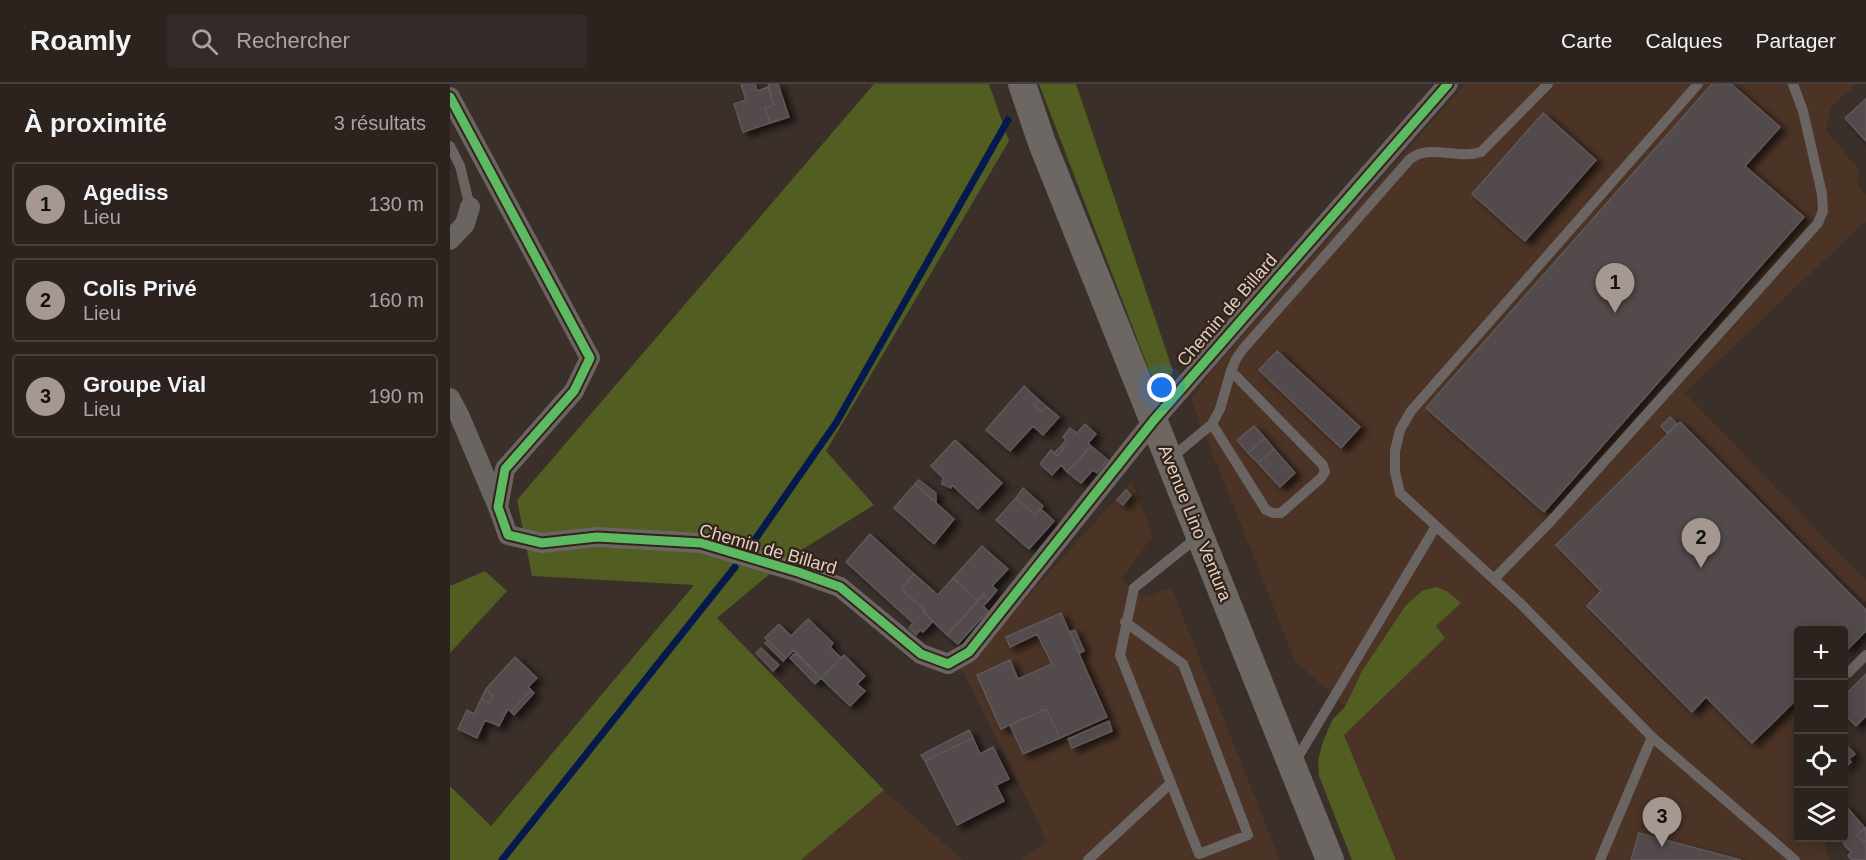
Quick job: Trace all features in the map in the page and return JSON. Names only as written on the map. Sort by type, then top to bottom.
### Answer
[{"type":"main road","name":"Avenue Lino Ventura","points":[[1022,84],[1042,143],[1330,860]]},
{"type":"street","name":"Chemin de Billard","points":[[450,398],[460,417],[508,535],[542,543],[597,537],[701,543],[840,587],[921,654],[948,664],[969,652],[1154,420],[1448,84]]},
{"type":"street","points":[[450,97],[590,358],[574,391],[505,469],[498,507]]},
{"type":"street","points":[[450,240],[465,224],[470,207]]},
{"type":"lane","points":[[1169,460],[1212,424],[1220,409],[1231,371],[1243,349],[1410,159],[1418,153],[1430,151],[1469,156],[1481,152],[1548,84]]},
{"type":"lane","points":[[1698,84],[1411,411],[1400,430],[1395,451],[1395,472],[1400,493],[1494,579],[1652,737],[1794,860]]},
{"type":"lane","points":[[1494,579],[1550,522],[1818,223],[1822,211],[1822,194],[1803,111],[1793,84]]},
{"type":"lane","points":[[450,146],[460,166],[470,207]]},
{"type":"lane","points":[[1212,424],[1266,510],[1281,513],[1325,472],[1323,465],[1231,371]]},
{"type":"lane","points":[[1292,768],[1436,526]]},
{"type":"lane","points":[[1125,622],[1183,664],[1248,835],[1199,854],[1120,654],[1125,622],[1134,588],[1200,536]]},
{"type":"lane","points":[[1848,673],[1866,655]]},
{"type":"lane","points":[[1600,860],[1652,737]]},
{"type":"lane","points":[[1088,860],[1171,783]]},
{"type":"shaded area","points":[[1465,84],[1857,84],[1831,107],[1826,131],[1859,169],[1857,184],[1866,195],[1866,221],[1685,393],[1866,581],[1866,631],[1848,649],[1848,626],[1794,626],[1794,842],[1824,842],[1830,860],[1396,860],[1342,730],[1333,719],[1345,706],[1295,661],[1191,400],[1212,370]]},
{"type":"shaded area","points":[[1132,481],[1153,536],[1121,579],[1145,597],[1171,587],[1280,860],[1021,860],[1047,841],[962,669]]},
{"type":"shaded area","points":[[884,790],[963,860],[801,860]]},
{"type":"green space","points":[[874,84],[989,84],[1009,141],[826,451],[874,505],[790,557],[717,618],[884,790],[801,860],[450,860],[450,786],[491,826],[694,585],[532,576],[517,500]]},
{"type":"green space","points":[[1039,84],[1076,84],[1173,371],[1165,386],[1153,380]]},
{"type":"green space","points":[[485,571],[507,591],[450,653],[450,586]]},
{"type":"green space","points":[[1436,587],[1447,591],[1461,603],[1436,626],[1445,638],[1344,735],[1396,860],[1352,860],[1319,776],[1318,761],[1323,741],[1333,719],[1345,707],[1362,671],[1406,605],[1422,591]]},
{"type":"building","points":[[741,84],[755,84],[757,91],[768,87],[774,105],[765,108],[770,123],[743,132],[734,104],[746,100]]},
{"type":"building","points":[[768,84],[778,84],[789,117],[770,123],[765,108],[774,105]]},
{"type":"building","points":[[1712,84],[1731,84],[1780,127],[1745,166],[1804,217],[1544,512],[1426,408]]},
{"type":"building","points":[[1866,99],[1866,141],[1845,118]]},
{"type":"building","points":[[1543,113],[1596,160],[1525,241],[1472,194]]},
{"type":"building","points":[[1277,351],[1360,427],[1341,448],[1259,370]]},
{"type":"building","points":[[1024,386],[1039,400],[1034,405],[1042,412],[1047,407],[1059,417],[1043,435],[1033,426],[1010,451],[986,430]]},
{"type":"building","points":[[1039,400],[1047,407],[1042,412],[1034,405]]},
{"type":"building","points":[[1670,417],[1677,424],[1667,433],[1661,426]]},
{"type":"building","points":[[1680,422],[1866,610],[1866,631],[1848,649],[1848,626],[1794,626],[1794,702],[1752,743],[1706,697],[1692,712],[1587,606],[1601,591],[1556,545]]},
{"type":"building","points":[[1085,424],[1096,434],[1088,443],[1091,446],[1067,472],[1061,465],[1052,475],[1040,464],[1051,450],[1057,456],[1064,448],[1061,446],[1066,440],[1063,437],[1070,428],[1077,433]]},
{"type":"building","points":[[1254,426],[1265,438],[1248,453],[1237,440]]},
{"type":"building","points":[[1265,438],[1274,449],[1258,463],[1248,453]]},
{"type":"building","points":[[955,440],[1002,483],[978,509],[952,485],[951,488],[942,484],[943,478],[931,466]]},
{"type":"building","points":[[1061,446],[1064,448],[1057,456],[1054,453]]},
{"type":"building","points":[[1091,446],[1108,460],[1097,473],[1093,470],[1081,483],[1067,472]]},
{"type":"building","points":[[1274,449],[1295,473],[1280,487],[1258,463]]},
{"type":"building","points":[[919,480],[936,493],[936,502],[915,484]]},
{"type":"building","points":[[915,484],[954,519],[934,544],[894,508]]},
{"type":"building","points":[[1023,488],[1043,506],[1035,515],[1016,498]]},
{"type":"building","points":[[1126,490],[1131,495],[1123,505],[1117,500]]},
{"type":"building","points":[[1016,498],[1035,515],[1041,509],[1054,521],[1029,549],[996,520]]},
{"type":"building","points":[[870,534],[914,574],[901,589],[925,610],[923,612],[933,621],[923,632],[920,630],[916,635],[909,628],[913,623],[846,562]]},
{"type":"building","points":[[982,546],[1008,569],[992,586],[997,590],[989,600],[983,595],[978,601],[953,578]]},
{"type":"building","points":[[914,574],[938,595],[953,578],[978,601],[947,635],[923,612],[925,610],[901,589]]},
{"type":"building","points":[[983,595],[989,600],[983,606],[988,611],[958,644],[947,635]]},
{"type":"building","points":[[1061,613],[1107,717],[1060,738],[1046,709],[1001,729],[977,675],[1010,660],[1018,679],[1052,664],[1037,634],[1010,647],[1006,637]]},
{"type":"building","points":[[808,619],[833,643],[830,647],[841,658],[821,678],[794,650],[786,658],[765,638],[779,624],[791,636]]},
{"type":"building","points":[[1075,630],[1084,651],[1080,653],[1070,632]]},
{"type":"building","points":[[768,641],[786,658],[783,661],[765,643]]},
{"type":"building","points":[[761,648],[779,665],[773,671],[756,653]]},
{"type":"building","points":[[795,653],[821,678],[815,684],[790,658]]},
{"type":"building","points":[[844,655],[865,676],[857,684],[865,691],[850,706],[821,678]]},
{"type":"building","points":[[515,657],[537,678],[528,687],[531,690],[511,712],[508,709],[499,726],[485,720],[477,738],[458,729],[467,710],[474,714],[481,699],[490,704],[493,696],[486,689]]},
{"type":"building","points":[[1866,674],[1866,716],[1856,726],[1848,718],[1848,692]]},
{"type":"building","points":[[486,689],[493,696],[490,704],[481,699]]},
{"type":"building","points":[[531,690],[534,693],[514,715],[511,712]]},
{"type":"building","points":[[1046,709],[1060,738],[1023,754],[1010,725]]},
{"type":"building","points":[[1109,721],[1112,731],[1072,748],[1068,739]]},
{"type":"building","points":[[969,730],[973,738],[925,761],[921,755]]},
{"type":"building","points":[[973,738],[980,754],[993,747],[1009,779],[996,785],[1004,801],[957,825],[925,761]]},
{"type":"building","points":[[1848,747],[1855,754],[1849,759],[1851,762],[1848,765]]},
{"type":"building","points":[[1848,809],[1865,828],[1857,835],[1864,842],[1866,840],[1866,860],[1852,860],[1848,856],[1851,852],[1844,842],[1848,842]]},
{"type":"building","points":[[1865,828],[1866,840],[1864,842],[1857,835]]},
{"type":"building","points":[[1639,833],[1741,860],[1631,860]]},
{"type":"waterway","points":[[754,541],[836,423],[1008,120]]},
{"type":"waterway","points":[[502,860],[735,567]]},
{"type":"cycle path","points":[[450,97],[590,358],[574,391],[505,469],[498,507],[508,535],[542,543],[597,537],[701,543],[840,587],[921,654],[948,664],[969,652],[1154,420],[1448,84]]},
{"type":"place","name":"Agediss","points":[[1615,313]]},
{"type":"place","name":"Colis Privé","points":[[1701,568]]},
{"type":"place","name":"Groupe Vial","points":[[1662,847]]}]
